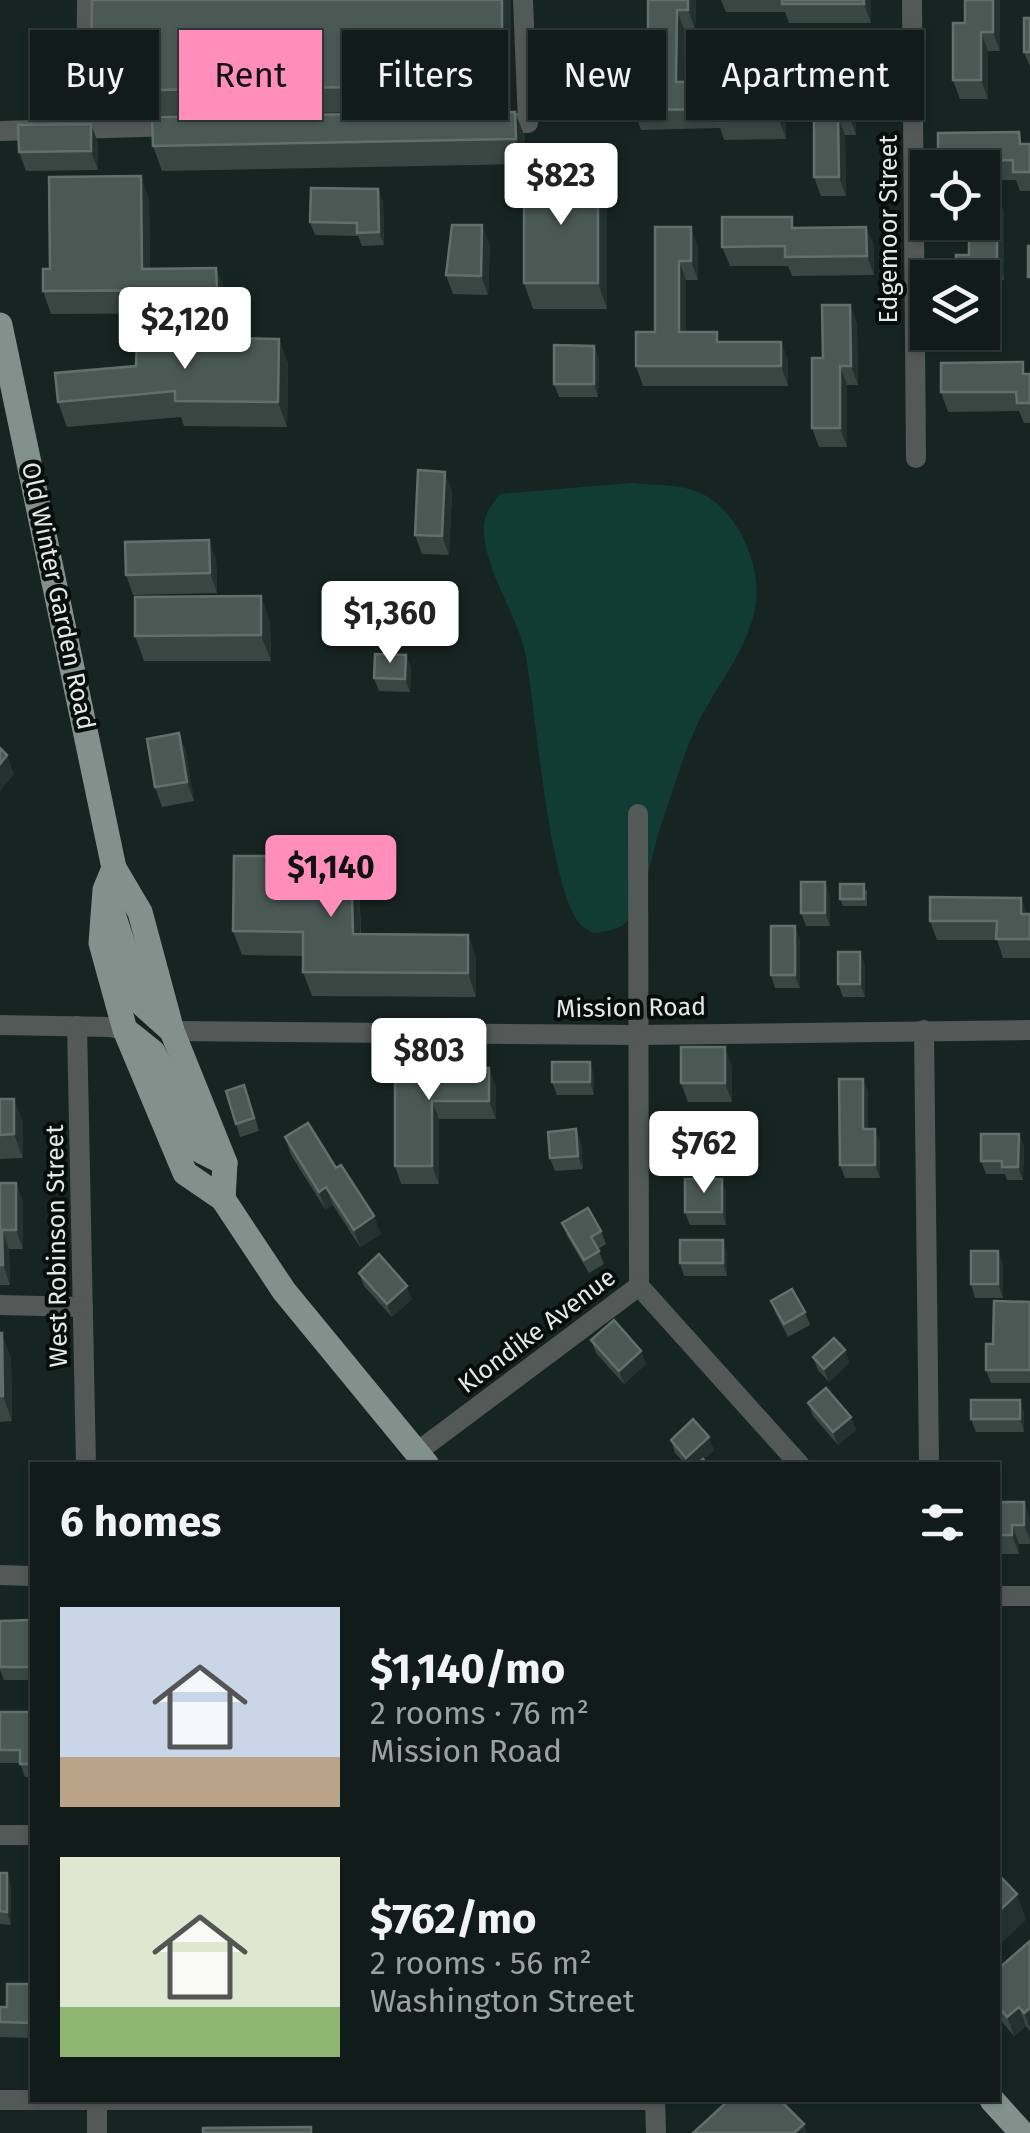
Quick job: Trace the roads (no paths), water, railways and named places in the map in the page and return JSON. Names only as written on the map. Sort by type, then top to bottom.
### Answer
[{"type":"main road","name":"Old Winter Garden Road","points":[[0,325],[110,879],[102,944],[125,1030],[185,1173],[224,1199],[284,1291],[422,1459]]},
{"type":"main road","name":"Old Winter Garden Road","points":[[110,879],[140,912],[172,1032],[225,1163],[224,1199]]},
{"type":"main road","points":[[125,1030],[153,1052],[200,1151],[225,1163]]},
{"type":"main road","points":[[994,2102],[1022,2133]]},
{"type":"street","points":[[86,129],[88,0]]},
{"type":"street","points":[[469,124],[528,123],[524,0]]},
{"type":"street","name":"Edgemoor Street","points":[[912,0],[916,458]]},
{"type":"street","points":[[0,131],[193,126]]},
{"type":"street","points":[[638,814],[639,1286]]},
{"type":"street","points":[[0,1026],[125,1030]]},
{"type":"street","name":"West Robinson Street","points":[[77,1026],[86,1462]]},
{"type":"street","points":[[924,1030],[929,1462]]},
{"type":"street","name":"Mission Road","points":[[172,1032],[639,1035],[1030,1030]]},
{"type":"street","name":"Klondike Avenue","points":[[422,1459],[639,1286],[797,1462]]},
{"type":"street","points":[[0,1305],[83,1307]]},
{"type":"street","points":[[0,1575],[30,1576]]},
{"type":"street","points":[[1000,1596],[1030,1596]]},
{"type":"street","points":[[0,1835],[30,1835]]},
{"type":"street","points":[[0,2100],[30,2100]]},
{"type":"street","points":[[97,2102],[97,2133]]},
{"type":"street","points":[[655,2102],[656,2133]]}]
